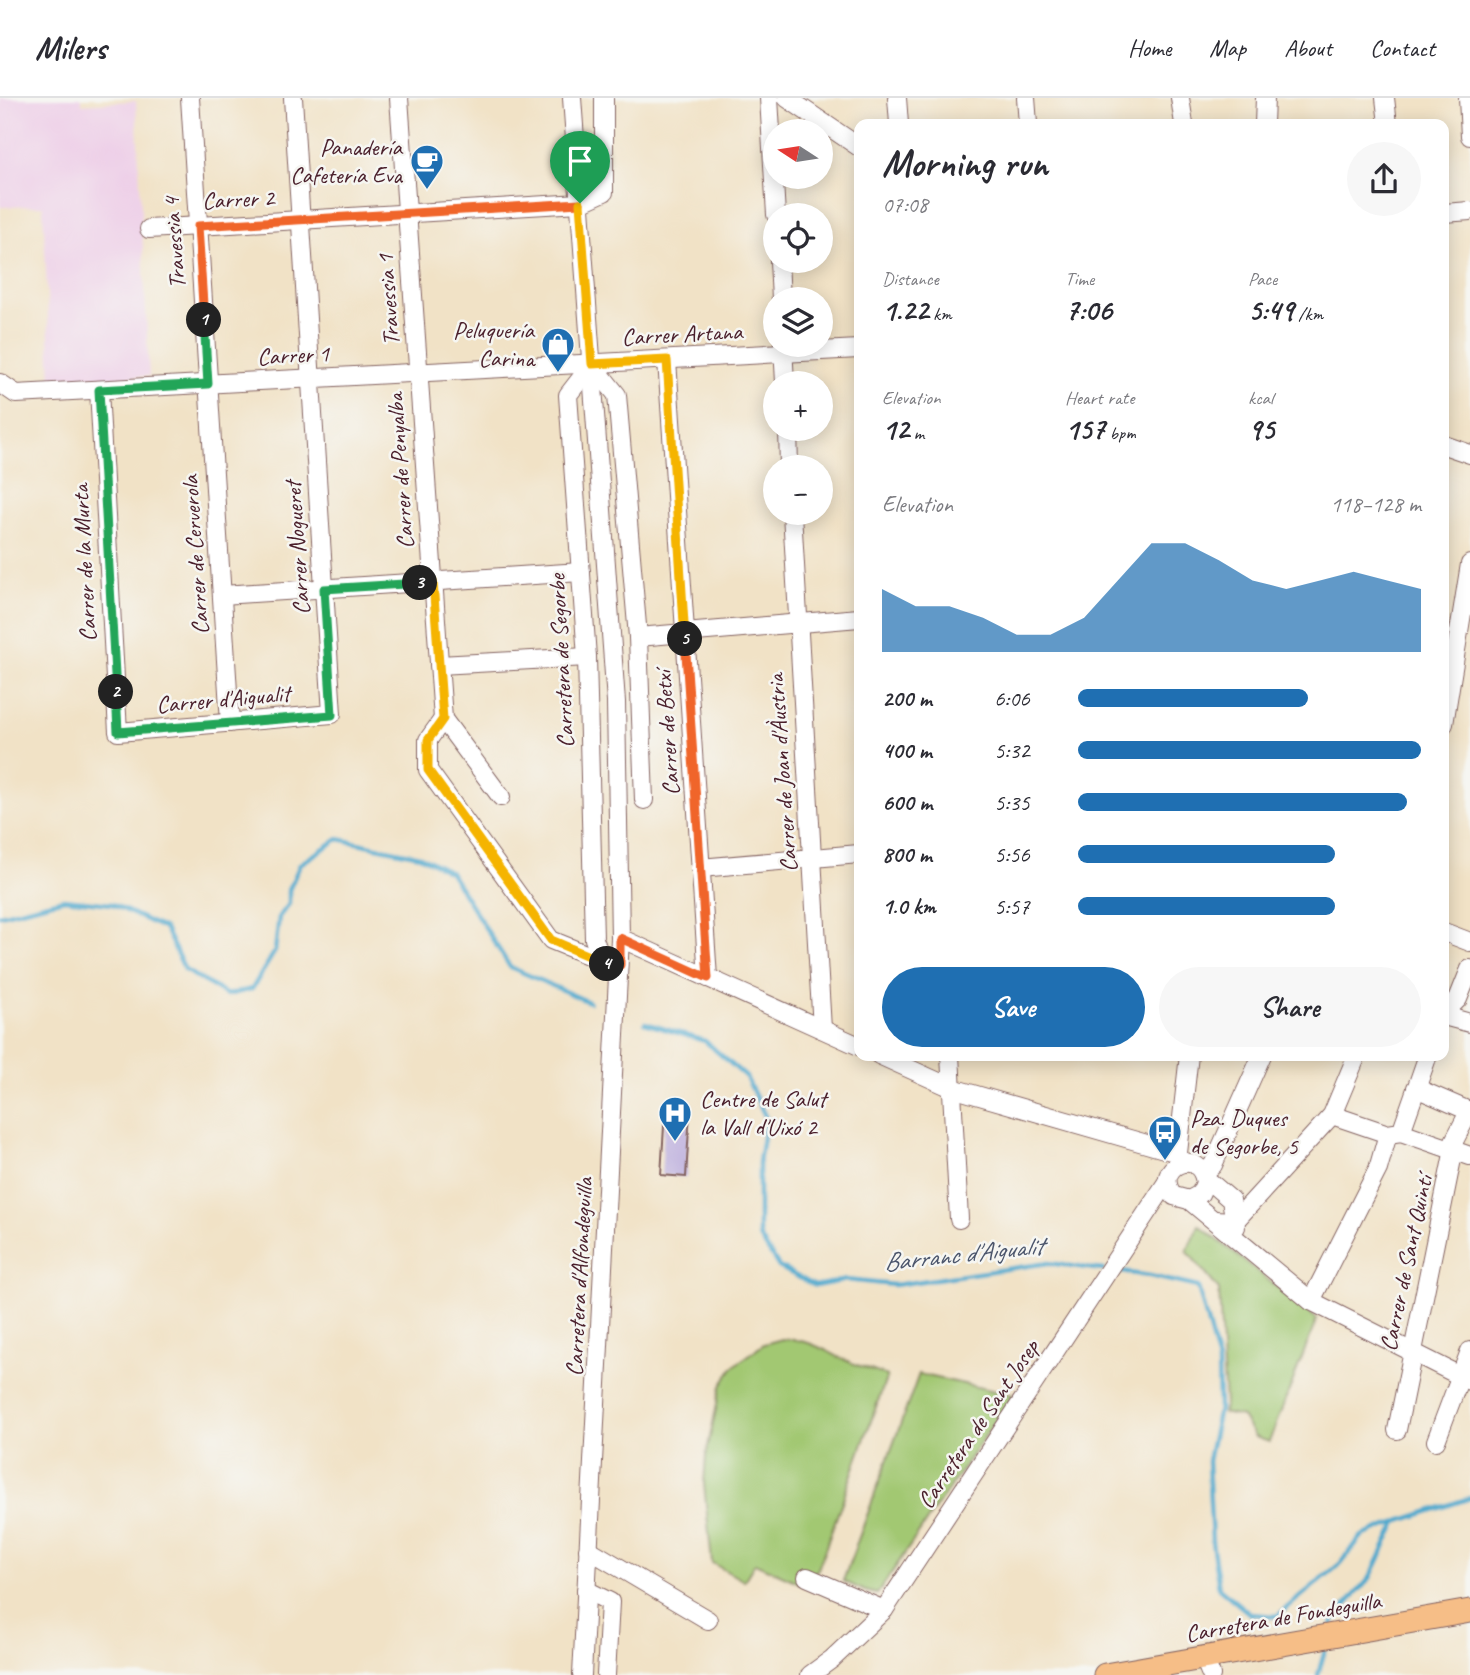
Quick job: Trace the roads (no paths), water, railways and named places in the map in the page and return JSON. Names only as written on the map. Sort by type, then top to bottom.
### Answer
[{"type":"main road","name":"Carretera de Fondeguilla","points":[[1105,1675],[1207,1666],[1245,1651],[1470,1611]]},
{"type":"street","name":"Travessia 4","points":[[190,98],[208,384]]},
{"type":"street","name":"Carrer Nogueret","points":[[293,98],[332,715]]},
{"type":"street","name":"Travessia 1","points":[[399,98],[418,373]]},
{"type":"street","name":"Carretera de Segorbe","points":[[572,98],[616,702],[620,938],[611,964]]},
{"type":"street","points":[[580,203],[604,192],[604,98]]},
{"type":"street","points":[[769,98],[775,203]]},
{"type":"street","points":[[786,98],[854,144]]},
{"type":"street","points":[[897,98],[899,119]]},
{"type":"street","points":[[1026,98],[1028,119]]},
{"type":"street","points":[[1180,98],[1183,119]]},
{"type":"street","points":[[1264,119],[1265,98]]},
{"type":"street","points":[[1385,98],[1387,119]]},
{"type":"street","points":[[1468,98],[1470,136]]},
{"type":"street","name":"Carrer 2","points":[[149,229],[580,203]]},
{"type":"street","points":[[1449,213],[1470,211]]},
{"type":"street","name":"Carrer Artana","points":[[833,349],[854,349]]},
{"type":"street","name":"Carrer Artana","points":[[592,364],[763,351]]},
{"type":"street","name":"Carrer de Betxí","points":[[667,360],[708,978]]},
{"type":"street","name":"Carretera de Segorbe","points":[[592,364],[568,395],[587,657],[594,939],[611,964]]},
{"type":"street","points":[[592,364],[617,395],[638,637],[645,800]]},
{"type":"street","name":"Carrer 1","points":[[0,383],[16,394],[592,364]]},
{"type":"street","name":"Carrer de Penyalba","points":[[418,373],[443,719]]},
{"type":"street","name":"Carrer de Cerverola","points":[[208,384],[230,723]]},
{"type":"street","name":"Carrer de la Murta","points":[[99,390],[118,732]]},
{"type":"street","points":[[1449,447],[1470,454]]},
{"type":"street","name":"Carrer de Joan d'Àustria","points":[[793,525],[822,1029]]},
{"type":"street","points":[[1449,658],[1451,631],[1468,594],[1470,564]]},
{"type":"street","points":[[222,595],[581,572]]},
{"type":"street","points":[[638,637],[854,618]]},
{"type":"street","points":[[439,665],[587,657]]},
{"type":"street","name":"Carrer d'Aigualit","points":[[118,732],[332,715]]},
{"type":"street","points":[[501,797],[443,719],[428,740],[428,770],[551,940],[611,964]]},
{"type":"street","points":[[701,868],[854,854]]},
{"type":"street","points":[[1449,934],[1470,942]]},
{"type":"street","points":[[620,938],[854,1044]]},
{"type":"street","name":"Carretera d'Alfondeguilla","points":[[582,1675],[611,964]]},
{"type":"street","points":[[1449,1011],[1464,998],[1470,969]]},
{"type":"street","points":[[1449,1017],[1470,1024]]},
{"type":"street","points":[[892,1061],[952,1088],[1179,1158],[1196,1166],[1231,1200],[1239,1241]]},
{"type":"street","points":[[950,1061],[959,1219]]},
{"type":"street","points":[[1188,1061],[1179,1158],[1167,1182],[1174,1196],[1189,1200],[1311,1301],[1465,1379]]},
{"type":"street","points":[[1189,1200],[1200,1194],[1205,1183],[1204,1176],[1213,1165],[1259,1061]]},
{"type":"street","points":[[1235,1221],[1332,1115],[1354,1061]]},
{"type":"street","points":[[1311,1301],[1378,1169],[1426,1061]]},
{"type":"street","points":[[1416,1088],[1470,1110]]},
{"type":"street","name":"Carrer de Sant Quintí","points":[[1397,1430],[1412,1352],[1462,1153],[1454,1141],[1470,1110]]},
{"type":"street","points":[[1332,1115],[1462,1153]]},
{"type":"street","name":"Carretera de Sant Josep","points":[[810,1675],[832,1659],[884,1610],[1167,1182]]},
{"type":"street","points":[[1214,1220],[1235,1221]]},
{"type":"street","points":[[1436,1441],[1465,1379],[1470,1351]]},
{"type":"street","points":[[588,1549],[708,1620]]},
{"type":"street","points":[[807,1577],[884,1610]]},
{"type":"street","points":[[586,1590],[610,1602],[606,1675]]},
{"type":"waterway","name":"Barranc d'Aigualit","points":[[0,915],[64,899],[112,904],[165,929],[185,970],[227,995],[252,989],[275,951],[279,917],[289,904],[289,890],[300,864],[338,839],[420,856],[450,872],[510,967],[589,1002]]},
{"type":"waterway","name":"Barranc d'Aigualit","points":[[645,1023],[705,1041],[746,1077],[766,1118],[759,1162],[759,1236],[779,1267],[815,1286],[846,1280],[894,1285],[1048,1263],[1103,1270]]},
{"type":"waterway","name":"Barranc d'Aigualit","points":[[1115,1271],[1198,1287],[1218,1362],[1219,1408],[1208,1461],[1212,1542],[1219,1588],[1250,1614],[1277,1616],[1341,1563],[1362,1536],[1397,1522]]},
{"type":"waterway","points":[[1331,1627],[1334,1619],[1370,1578],[1397,1522],[1470,1498]]},
{"type":"waterway","points":[[1318,1675],[1327,1642]]},
{"type":"place","name":"Panadería Cafetería Eva","points":[[427,191]]},
{"type":"place","name":"Peluquería Carina","points":[[558,374]]},
{"type":"place","name":"Centre de Salut la Vall d'Uixó 2","points":[[675,1143]]},
{"type":"place","name":"Pza. Duques de Segorbe, 5","points":[[1165,1162]]}]
